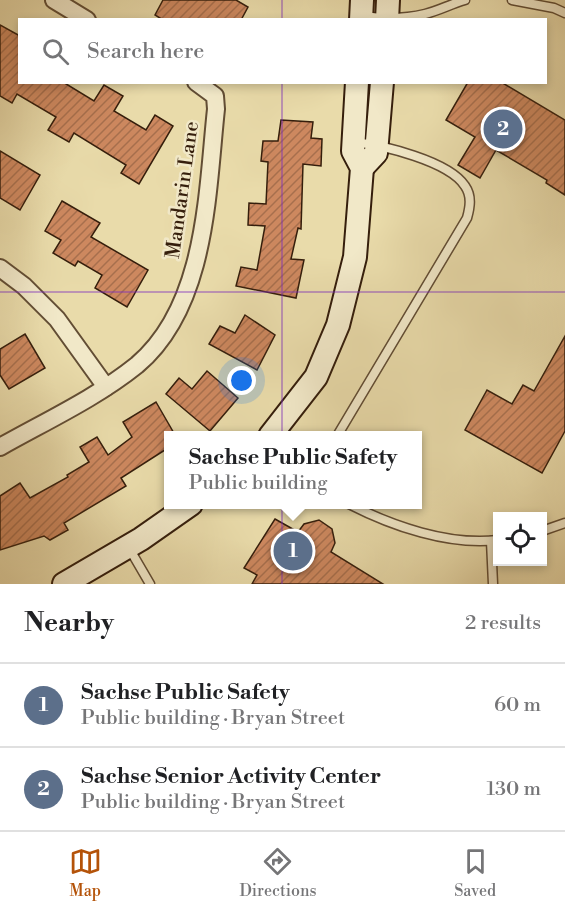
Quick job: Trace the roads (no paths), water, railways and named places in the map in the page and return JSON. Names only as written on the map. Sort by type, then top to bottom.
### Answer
[{"type":"street","points":[[54,0],[84,18]]},
{"type":"street","points":[[387,18],[388,0]]},
{"type":"street","name":"Mandarin Lane","points":[[0,447],[106,387],[138,363],[162,337],[180,307],[202,238],[216,109],[215,96],[199,84]]},
{"type":"street","points":[[273,431],[316,376],[338,325],[356,257],[362,168],[353,151],[357,84]]},
{"type":"street","points":[[362,168],[376,153],[382,84]]},
{"type":"street","points":[[0,268],[24,286],[57,319],[106,387]]},
{"type":"street","points":[[68,583],[128,547],[184,509]]},
{"type":"lane","points":[[395,18],[427,14],[465,0]]},
{"type":"lane","points":[[512,0],[565,13]]},
{"type":"lane","points":[[362,12],[383,18]]},
{"type":"lane","points":[[339,431],[467,218],[471,201],[465,186],[451,171],[377,145],[353,142]]},
{"type":"lane","points":[[361,509],[402,527],[449,538],[493,540]]},
{"type":"lane","points":[[547,530],[565,523]]},
{"type":"lane","points":[[128,547],[150,584]]},
{"type":"lane","points":[[493,566],[493,584]]},
{"type":"place","name":"Sachse Senior Activity Center","points":[[503,129]]},
{"type":"place","name":"Sachse Public Safety","points":[[293,551]]}]
